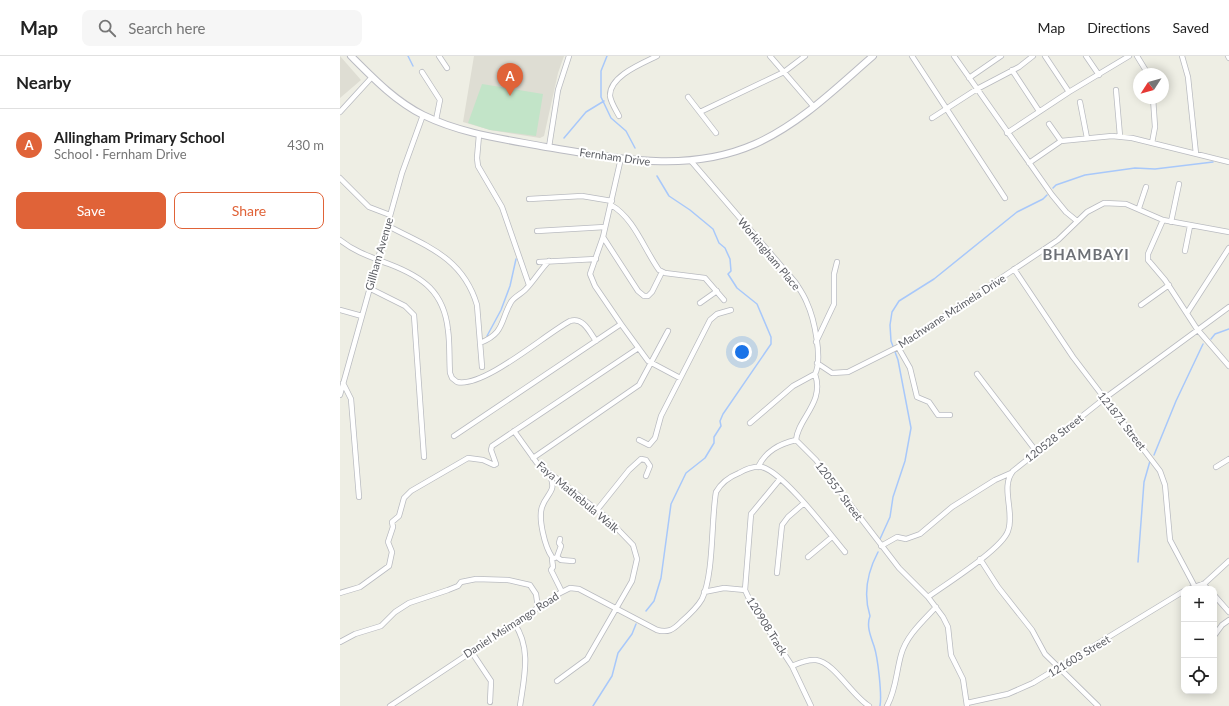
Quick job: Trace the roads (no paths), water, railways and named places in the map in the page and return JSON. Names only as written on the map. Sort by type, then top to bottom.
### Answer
[{"type":"street","name":"Fernham Drive","points":[[351,56],[395,98],[423,115],[436,120],[479,134],[549,147],[652,162],[691,161],[720,156],[754,145],[781,131],[814,107],[873,56]]},
{"type":"street","points":[[439,56],[448,68]]},
{"type":"street","points":[[549,147],[558,90],[569,56]]},
{"type":"street","points":[[619,116],[610,97],[612,87],[626,72],[657,56]]},
{"type":"street","points":[[770,56],[814,107]]},
{"type":"street","points":[[700,112],[784,72],[805,56]]},
{"type":"street","points":[[912,56],[1005,198]]},
{"type":"street","points":[[954,56],[1060,206],[1077,221],[1086,212],[1104,203],[1126,204],[1139,208],[1162,220],[1229,232]]},
{"type":"street","points":[[969,78],[1001,56]]},
{"type":"street","points":[[932,118],[947,110],[977,89],[1023,65],[1033,56]]},
{"type":"street","points":[[1045,56],[1069,92]]},
{"type":"street","points":[[1086,56],[1099,75]]},
{"type":"street","points":[[1007,133],[1069,92],[1129,56]]},
{"type":"street","points":[[1137,56],[1144,68]]},
{"type":"street","points":[[1182,56],[1188,76],[1196,154]]},
{"type":"street","points":[[1012,70],[1039,111]]},
{"type":"street","points":[[422,72],[440,100],[436,120]]},
{"type":"street","points":[[340,112],[372,77]]},
{"type":"street","points":[[1116,90],[1120,136]]},
{"type":"street","points":[[688,97],[716,133]]},
{"type":"street","points":[[1080,102],[1087,138]]},
{"type":"street","points":[[1152,143],[1156,127],[1154,104]]},
{"type":"street","name":"Gillham Avenue","points":[[340,395],[402,173],[423,115]]},
{"type":"street","points":[[1050,124],[1061,141]]},
{"type":"street","points":[[479,134],[477,158],[478,166],[502,207],[529,285]]},
{"type":"street","points":[[1029,163],[1061,141],[1120,136],[1229,162]]},
{"type":"street","points":[[621,158],[603,237],[590,272],[591,280],[637,349],[652,364],[680,378]]},
{"type":"street","name":"Workingham Place","points":[[691,161],[795,282],[808,304],[816,342],[817,363],[815,374]]},
{"type":"street","points":[[340,178],[369,207],[390,215]]},
{"type":"street","points":[[1171,222],[1179,184]]},
{"type":"street","points":[[1139,208],[1146,187]]},
{"type":"street","points":[[529,200],[582,196],[611,203],[627,220],[662,272],[705,278],[724,300]]},
{"type":"street","points":[[1162,220],[1147,258],[1169,285],[1197,329],[1229,366]]},
{"type":"street","name":"Machwane Mzimela Drive","points":[[817,363],[832,373],[848,372],[894,348],[1058,240],[1077,221]]},
{"type":"street","points":[[388,226],[437,251],[452,264],[466,283],[475,300],[482,367]]},
{"type":"street","points":[[1185,251],[1190,226]]},
{"type":"street","points":[[538,231],[605,227]]},
{"type":"street","points":[[603,237],[638,291],[644,296],[648,296],[652,292],[662,272]]},
{"type":"street","points":[[340,240],[354,250],[410,273],[431,287],[438,295],[447,322],[449,365],[452,378],[457,382],[473,382],[497,369],[570,321],[577,320],[582,322],[596,341]]},
{"type":"street","points":[[1187,313],[1229,248]]},
{"type":"street","points":[[539,262],[596,259]]},
{"type":"street","points":[[480,343],[491,337],[500,329],[510,303],[529,285],[549,262]]},
{"type":"street","points":[[816,342],[834,304],[834,274],[837,262]]},
{"type":"street","name":"121871 Street","points":[[1014,270],[1073,357],[1160,471],[1165,485],[1170,540],[1195,586]]},
{"type":"street","points":[[1141,305],[1169,285]]},
{"type":"street","points":[[369,288],[405,306],[414,315],[424,457]]},
{"type":"street","points":[[700,303],[717,291]]},
{"type":"street","name":"120528 Street","points":[[881,546],[897,537],[906,539],[920,534],[952,507],[995,480],[1011,473],[1036,451],[1105,398],[1229,307]]},
{"type":"street","points":[[340,310],[362,316]]},
{"type":"street","points":[[639,440],[649,445],[655,438],[660,427],[661,416],[710,320],[717,314],[731,310]]},
{"type":"street","points":[[454,436],[621,324]]},
{"type":"street","points":[[533,458],[636,389],[642,382],[652,364],[668,331]]},
{"type":"street","points":[[894,348],[910,368],[917,397],[929,402],[938,415],[950,415]]},
{"type":"street","points":[[340,593],[360,587],[389,566],[392,552],[388,542],[393,527],[391,524],[399,516],[404,498],[411,491],[468,458],[483,460],[494,465],[496,464],[491,450],[492,446],[637,349]]},
{"type":"street","points":[[750,423],[793,386],[815,374],[817,382],[814,401],[796,440],[781,444],[771,450],[762,459],[758,467],[764,468],[790,486],[844,552]]},
{"type":"street","points":[[977,374],[1036,451]]},
{"type":"street","points":[[343,383],[351,399],[359,497]]},
{"type":"street","name":"Faya Mathebula Walk","points":[[514,431],[533,458],[548,472],[597,510],[623,534],[633,545],[636,554],[635,572],[632,581],[616,608],[605,631],[587,659],[557,681]]},
{"type":"street","name":"120557 Street","points":[[796,440],[816,460],[902,572],[928,597],[936,607],[948,627],[951,655],[962,675],[967,705]]},
{"type":"street","points":[[597,510],[629,470],[641,459],[646,460],[650,466],[646,476]]},
{"type":"street","points":[[1216,467],[1229,459]]},
{"type":"street","name":"Daniel Msimango Road","points":[[390,706],[514,623],[570,588],[576,588],[657,630],[666,632],[674,629],[698,604],[704,592],[710,559],[716,492],[720,486],[734,474],[758,467]]},
{"type":"street","points":[[548,472],[552,481],[553,489],[542,506],[540,515],[545,542],[555,557],[561,560],[573,561]]},
{"type":"street","points":[[928,597],[980,559],[1003,540],[1008,531],[1008,488],[1011,473]]},
{"type":"street","name":"120908 Track","points":[[780,478],[751,514],[744,581],[745,590],[752,605],[792,666],[811,706]]},
{"type":"street","points":[[777,574],[782,525],[788,517],[804,504]]},
{"type":"street","points":[[808,557],[832,537]]},
{"type":"street","points":[[560,539],[559,543],[561,546],[555,557],[551,570],[562,592]]},
{"type":"street","points":[[980,559],[998,587],[1032,630],[1045,654],[1098,706]]},
{"type":"street","points":[[1198,586],[1203,584],[1229,561]]},
{"type":"street","points":[[340,642],[356,634],[381,626],[395,612],[409,603],[458,586],[461,582],[476,580],[508,580],[530,585],[536,594],[538,608]]},
{"type":"street","points":[[704,592],[724,588],[745,590]]},
{"type":"street","name":"121603 Street","points":[[967,705],[1014,691],[1033,683],[1181,593]]},
{"type":"street","points":[[1217,598],[1229,612]]},
{"type":"street","points":[[887,706],[895,688],[901,653],[907,641],[936,607]]},
{"type":"street","points":[[1217,632],[1222,625],[1229,620]]},
{"type":"street","points":[[514,623],[522,635],[525,645],[525,670],[520,706]]},
{"type":"street","points":[[472,651],[491,682],[490,702]]},
{"type":"street","points":[[792,666],[810,660],[822,661],[829,666],[852,692],[869,706]]},
{"type":"waterway","points":[[408,56],[413,66]]},
{"type":"waterway","points":[[607,56],[601,71],[601,97],[611,118],[626,131],[635,148]]},
{"type":"waterway","points":[[564,138],[586,112],[604,101]]},
{"type":"waterway","points":[[1053,188],[1056,185],[1085,175],[1135,168],[1155,169],[1213,162]]},
{"type":"waterway","points":[[646,611],[654,601],[661,578],[671,504],[686,473],[705,458],[714,443],[714,437],[721,426],[720,421],[723,414],[771,344],[771,337],[757,304],[737,288],[728,274],[731,271],[730,259],[725,248],[719,243],[713,229],[690,210],[669,196],[657,176]]},
{"type":"waterway","points":[[880,539],[890,517],[893,497],[905,461],[911,428],[898,360],[891,341],[890,325],[892,312],[899,301],[934,279],[1017,212],[1043,199],[1047,195]]},
{"type":"waterway","points":[[487,336],[501,310],[510,286],[516,259]]},
{"type":"waterway","points":[[1211,339],[1215,334],[1229,329]]},
{"type":"waterway","points":[[1154,455],[1176,401],[1203,344]]},
{"type":"waterway","points":[[1138,562],[1144,482],[1150,461]]},
{"type":"waterway","points":[[878,552],[871,568],[867,584],[867,600],[870,616],[870,635],[877,659],[880,706]]},
{"type":"waterway","points":[[593,706],[612,676],[618,653],[632,634],[636,624]]},
{"type":"place","name":"Allingham Primary School","points":[[510,96]]},
{"type":"district","name":"BHAMBAYI","points":[[1086,255]]}]
